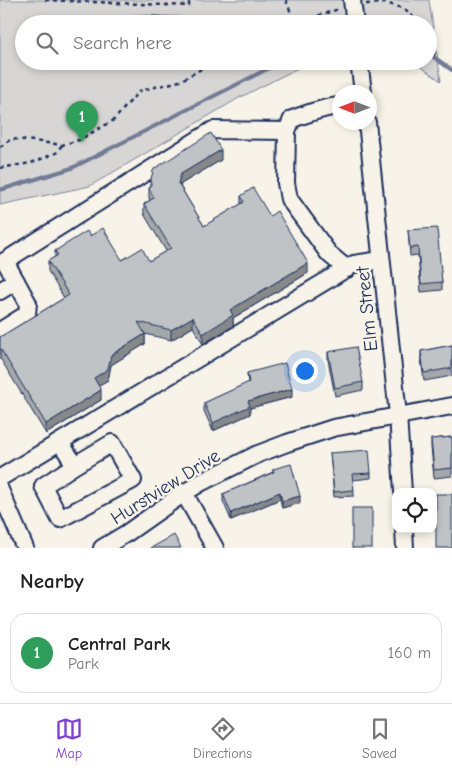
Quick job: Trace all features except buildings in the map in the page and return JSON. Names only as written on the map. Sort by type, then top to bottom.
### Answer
[{"type":"street","points":[[352,2],[354,15]]},
{"type":"street","points":[[360,70],[362,85]]},
{"type":"street","points":[[332,106],[292,120],[287,131],[286,182],[289,199],[329,254],[347,269]]},
{"type":"street","points":[[0,331],[27,314],[28,303],[3,259],[213,130],[287,131]]},
{"type":"street","name":"Elm Street","points":[[367,130],[398,416],[403,488]]},
{"type":"street","points":[[0,478],[354,264],[381,260]]},
{"type":"street","points":[[0,291],[16,281]]},
{"type":"street","name":"Hurstview Drive","points":[[102,548],[202,482],[258,454],[333,428],[452,406]]},
{"type":"street","points":[[60,442],[75,465]]},
{"type":"street","points":[[112,443],[134,480],[60,519],[43,486],[75,465],[112,443]]},
{"type":"street","points":[[0,490],[25,548]]},
{"type":"street","points":[[184,493],[215,548]]},
{"type":"street","points":[[404,533],[405,548]]},
{"type":"path","points":[[45,0],[189,6],[189,0]]},
{"type":"path","points":[[147,0],[147,5]]},
{"type":"path","points":[[286,0],[292,15]]},
{"type":"path","points":[[317,15],[352,2],[386,3],[405,9],[411,15]]},
{"type":"path","points":[[0,147],[11,139],[62,145],[79,140],[114,120],[140,91],[180,81],[199,70]]},
{"type":"path","points":[[0,168],[31,163],[56,153],[62,145]]},
{"type":"shaded area","points":[[0,0],[429,0],[431,15],[15,15],[15,70],[294,70],[239,98],[90,186],[0,205]]},
{"type":"shaded area","points":[[437,54],[441,81],[425,70],[437,70]]},
{"type":"waterway","points":[[437,59],[452,70]]},
{"type":"waterway","points":[[0,190],[72,168],[265,70]]},
{"type":"place","name":"Central Park","points":[[82,142]]}]
